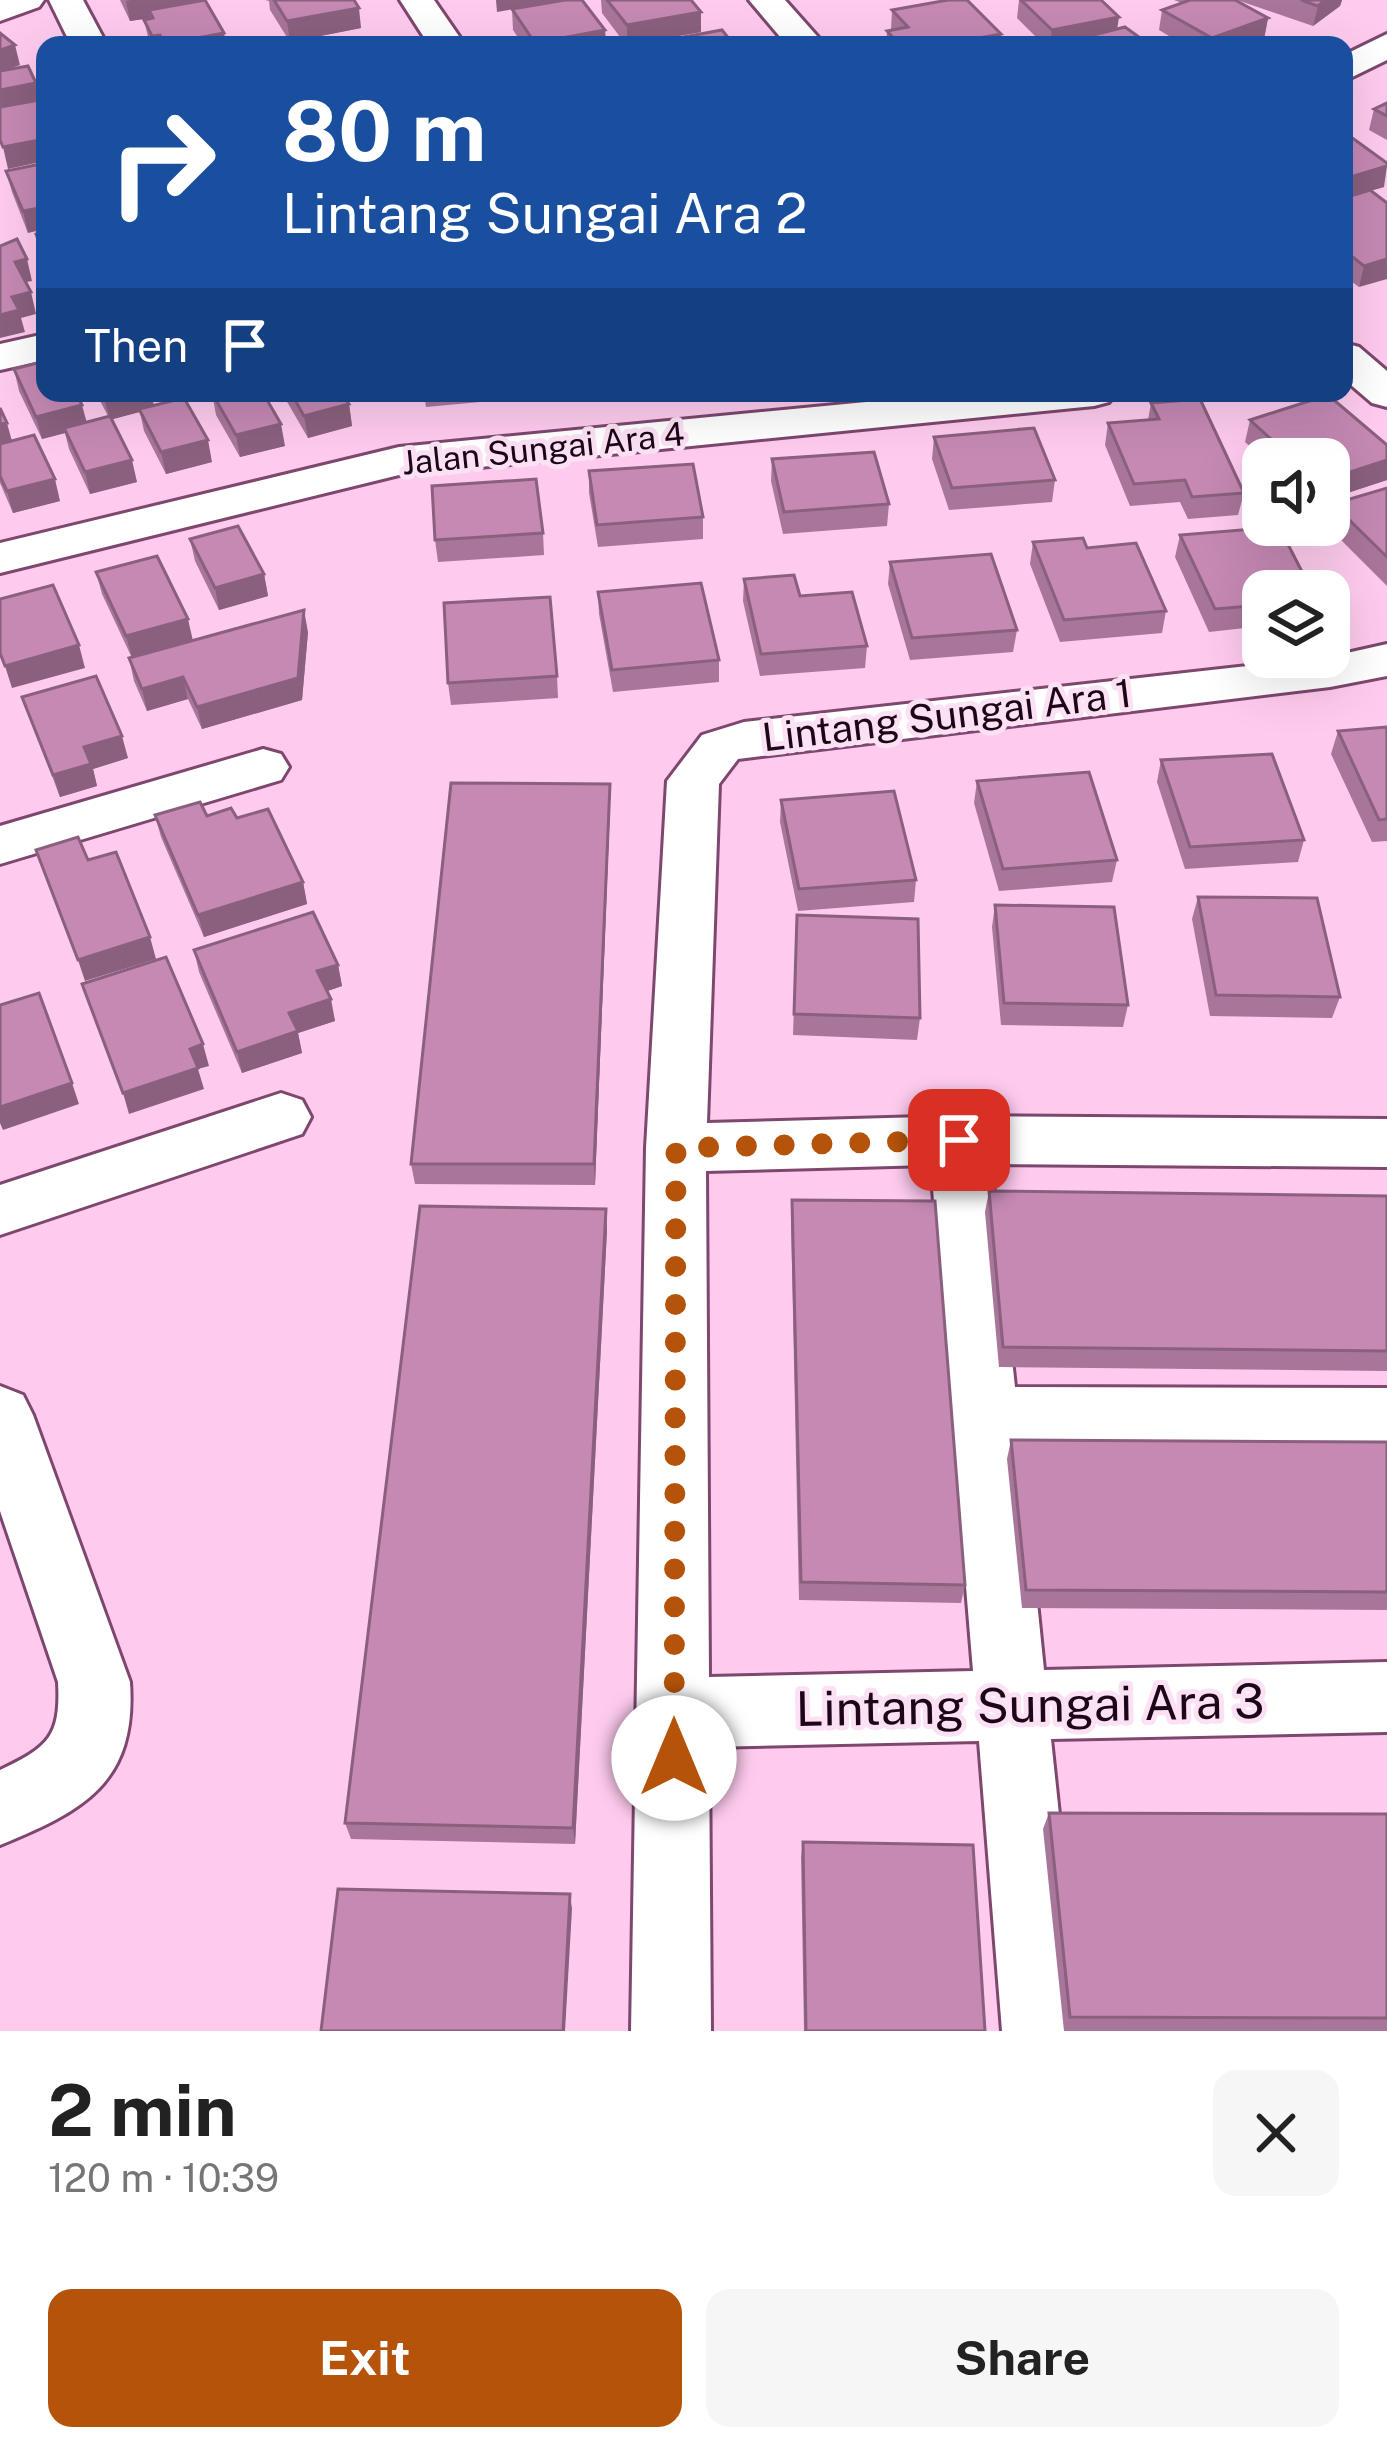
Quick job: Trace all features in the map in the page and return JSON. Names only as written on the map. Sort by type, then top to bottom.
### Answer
[{"type":"street","points":[[0,10],[27,0]]},
{"type":"street","points":[[66,0],[84,36]]},
{"type":"street","points":[[417,0],[441,36]]},
{"type":"street","points":[[770,4],[812,3]]},
{"type":"street","points":[[770,4],[799,36]]},
{"type":"street","points":[[1353,65],[1387,44]]},
{"type":"street","points":[[1353,350],[1387,337]]},
{"type":"street","points":[[0,357],[36,349]]},
{"type":"street","points":[[1353,362],[1387,394]]},
{"type":"street","name":"Jalan Sungai Ara 4","points":[[0,558],[399,461],[981,402]]},
{"type":"street","name":"Lintang Sungai Ara 1","points":[[671,2031],[676,1148],[693,782],[720,747],[744,739],[1330,671],[1387,660]]},
{"type":"street","points":[[0,845],[262,766]]},
{"type":"street","points":[[0,1210],[281,1117]]},
{"type":"street","points":[[676,1148],[959,1140],[1387,1143]]},
{"type":"street","points":[[959,1140],[1042,2031]]},
{"type":"street","points":[[0,1415],[94,1682],[98,1708],[94,1738],[78,1764],[53,1785],[0,1808]]},
{"type":"street","points":[[985,1416],[1387,1417]]},
{"type":"street","name":"Lintang Sungai Ara 3","points":[[674,1713],[1387,1697]]},
{"type":"building","points":[[205,0],[224,33],[152,36],[144,20],[153,18],[149,10]]},
{"type":"building","points":[[274,0],[354,0],[359,8],[287,21]]},
{"type":"building","points":[[582,0],[605,30],[530,36],[512,9]]},
{"type":"building","points":[[607,0],[691,0],[701,12],[627,25]]},
{"type":"building","points":[[967,0],[1001,34],[892,36],[887,31],[908,27],[892,10]]},
{"type":"building","points":[[1021,0],[1101,0],[1119,17],[1052,30]]},
{"type":"building","points":[[1190,0],[1235,0],[1268,18],[1208,36],[1162,10]]},
{"type":"building","points":[[1125,27],[1138,36],[1090,36]]},
{"type":"building","points":[[722,30],[727,36],[689,36]]},
{"type":"building","points":[[0,33],[15,45],[0,50]]},
{"type":"building","points":[[28,66],[36,83],[0,90],[0,71]]},
{"type":"building","points":[[36,101],[36,141],[3,147],[0,107]]},
{"type":"building","points":[[1353,138],[1387,163],[1353,176]]},
{"type":"building","points":[[36,165],[36,209],[23,211],[6,171]]},
{"type":"building","points":[[1370,190],[1387,203],[1387,259],[1364,266],[1353,257],[1353,195]]},
{"type":"building","points":[[17,239],[27,259],[15,262],[31,292],[12,297],[19,310],[0,315],[0,246]]},
{"type":"building","points":[[36,363],[36,402],[82,405],[36,417],[14,369]]},
{"type":"building","points":[[186,402],[208,440],[161,452],[139,409]]},
{"type":"building","points":[[217,402],[268,402],[281,424],[236,435]]},
{"type":"building","points":[[296,402],[349,404],[304,416]]},
{"type":"building","points":[[1201,402],[1242,493],[1192,497],[1185,480],[1134,484],[1108,423],[1159,419],[1151,403]]},
{"type":"building","points":[[1306,402],[1336,402],[1387,445],[1387,460],[1350,472],[1350,438],[1270,438],[1250,420]]},
{"type":"building","points":[[110,416],[132,460],[85,472],[64,428]]},
{"type":"building","points":[[1034,428],[1055,480],[952,488],[934,437]]},
{"type":"building","points":[[34,435],[55,479],[7,491],[0,476],[0,444]]},
{"type":"building","points":[[874,452],[889,504],[784,512],[772,459]]},
{"type":"building","points":[[693,464],[703,517],[597,525],[589,471]]},
{"type":"building","points":[[536,479],[543,533],[435,540],[432,486]]},
{"type":"building","points":[[1387,488],[1387,557],[1350,521],[1350,499]]},
{"type":"building","points":[[238,526],[264,574],[215,588],[190,539]]},
{"type":"building","points":[[1242,530],[1242,546],[1289,546],[1301,570],[1242,570],[1242,607],[1215,609],[1180,535]]},
{"type":"building","points":[[1083,538],[1087,548],[1136,543],[1166,611],[1064,620],[1033,542]]},
{"type":"building","points":[[991,554],[1017,630],[912,638],[890,562]]},
{"type":"building","points":[[157,556],[188,619],[126,636],[96,572]]},
{"type":"building","points":[[794,575],[800,596],[852,592],[867,646],[761,654],[744,579]]},
{"type":"building","points":[[701,583],[719,660],[612,670],[598,592]]},
{"type":"building","points":[[53,585],[79,645],[5,666],[0,653],[0,599]]},
{"type":"building","points":[[550,597],[557,676],[448,683],[444,603]]},
{"type":"building","points":[[304,610],[298,678],[197,707],[183,677],[142,689],[129,658]]},
{"type":"building","points":[[96,676],[122,736],[84,747],[91,764],[53,775],[22,697]]},
{"type":"building","points":[[1387,727],[1387,819],[1379,820],[1338,731]]},
{"type":"building","points":[[1272,754],[1304,840],[1190,847],[1161,760]]},
{"type":"building","points":[[1089,772],[1117,860],[1003,869],[977,781]]},
{"type":"building","points":[[451,783],[610,784],[594,1164],[411,1164]]},
{"type":"building","points":[[894,791],[916,880],[799,889],[781,800]]},
{"type":"building","points":[[200,802],[207,816],[231,808],[237,818],[268,809],[303,882],[198,915],[155,815]]},
{"type":"building","points":[[78,837],[88,860],[116,852],[150,937],[78,960],[36,850]]},
{"type":"building","points":[[1198,897],[1317,898],[1340,997],[1216,995]]},
{"type":"building","points":[[995,905],[1114,907],[1128,1005],[1004,1003]]},
{"type":"building","points":[[313,912],[338,965],[317,971],[331,999],[289,1013],[298,1031],[237,1052],[194,950]]},
{"type":"building","points":[[797,915],[918,919],[920,1018],[794,1014]]},
{"type":"building","points":[[166,957],[203,1044],[190,1049],[198,1068],[123,1093],[82,984]]},
{"type":"building","points":[[39,993],[72,1083],[0,1107],[0,1005]]},
{"type":"building","points":[[989,1191],[1387,1196],[1387,1351],[1003,1347]]},
{"type":"building","points":[[792,1200],[935,1201],[965,1585],[801,1582]]},
{"type":"building","points":[[420,1206],[606,1209],[573,1828],[345,1823]]},
{"type":"building","points":[[1011,1440],[1387,1442],[1387,1592],[1026,1590]]},
{"type":"building","points":[[1049,1813],[1387,1814],[1387,2018],[1070,2017]]},
{"type":"building","points":[[803,1842],[973,1845],[985,2031],[806,2031]]},
{"type":"building","points":[[338,1889],[570,1894],[563,2031],[321,2031]]},
{"type":"route","points":[[674,1758],[676,1148],[959,1140]]}]
